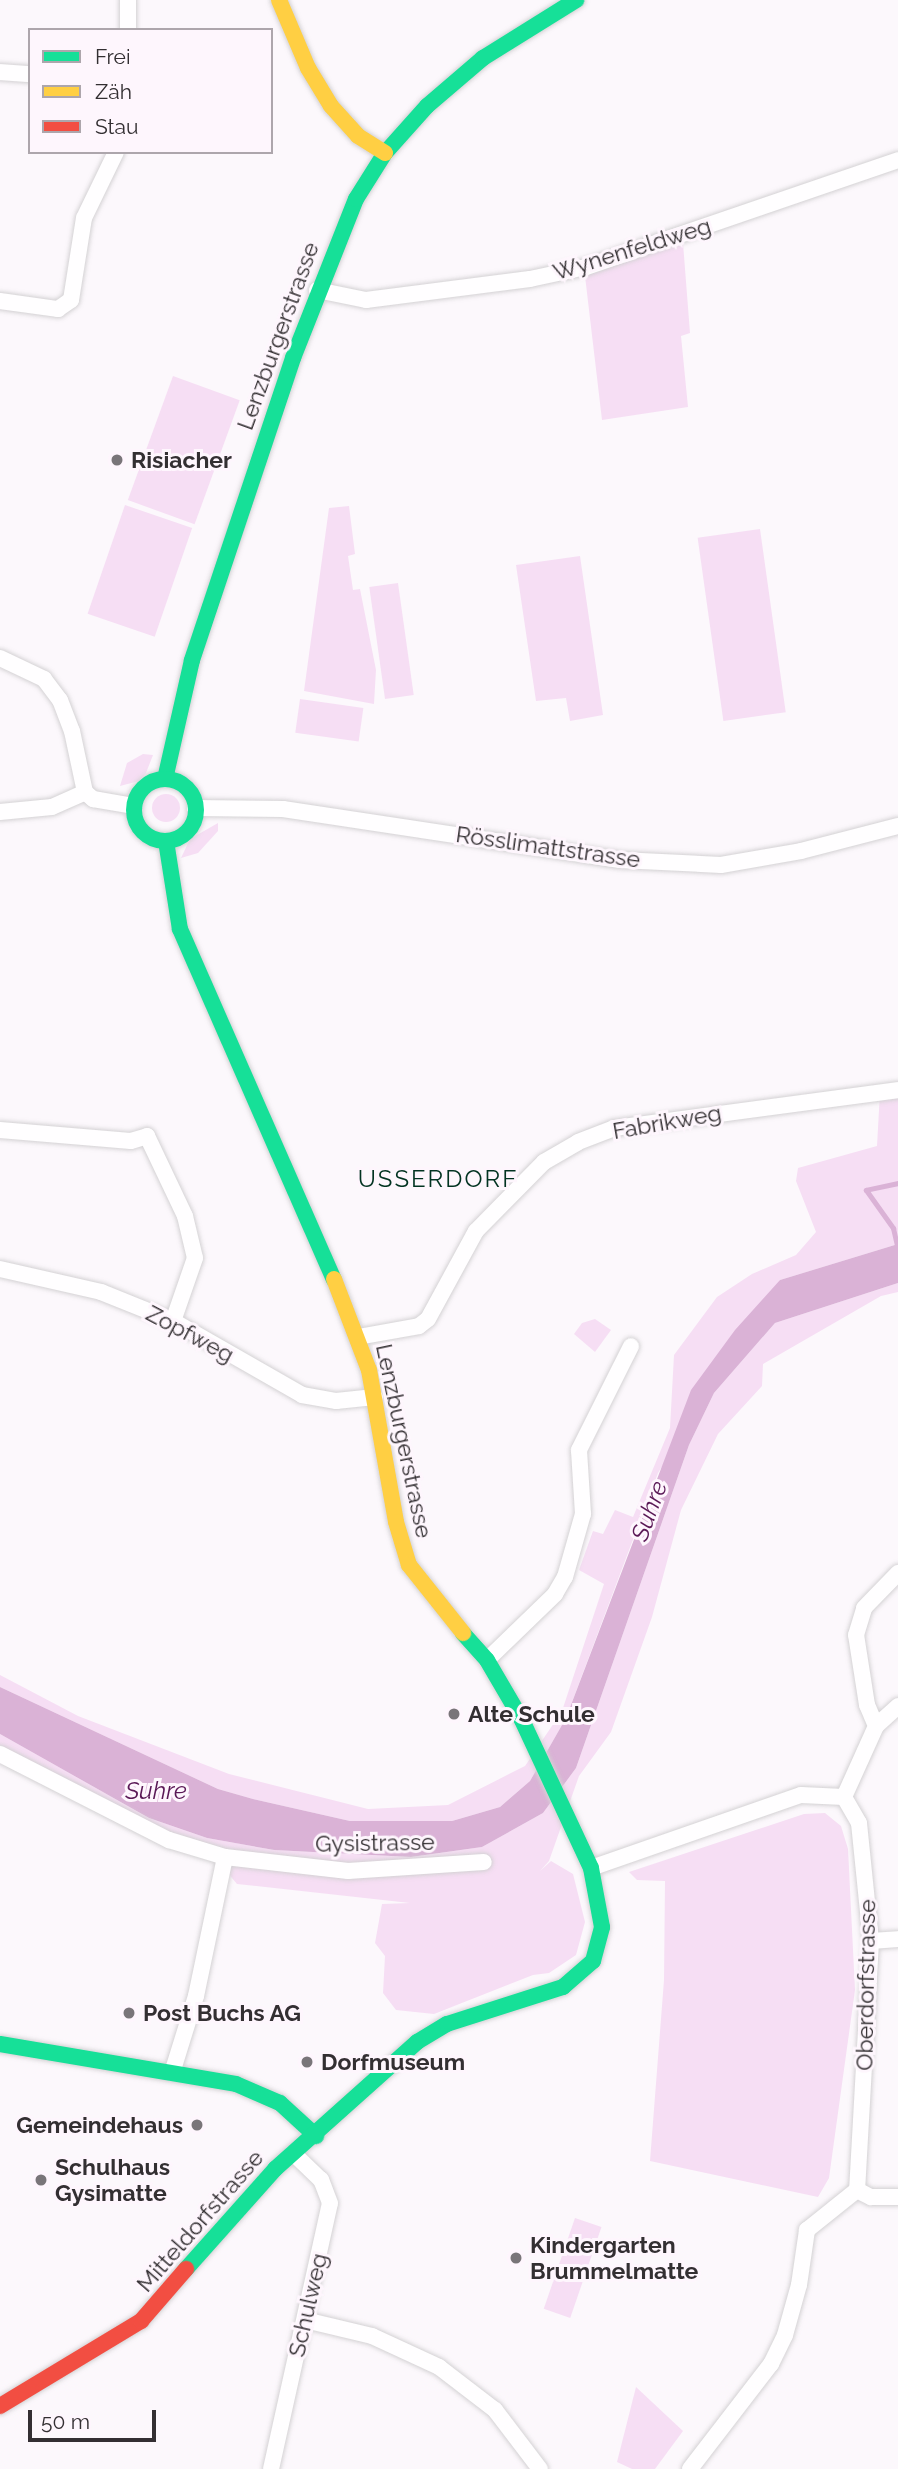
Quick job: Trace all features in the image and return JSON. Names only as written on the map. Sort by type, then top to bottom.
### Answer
[{"type":"main road","points":[[279,0],[308,68],[331,106],[358,136],[385,153]]},
{"type":"main road","name":"Lenzburgerstrasse","points":[[165,779],[182,691],[317,290],[352,208],[385,153],[426,106],[473,66],[576,0]]},
{"type":"main road","points":[[165,779],[186,788],[195,808],[191,827],[166,841],[142,831],[134,806],[147,785],[165,779]]},
{"type":"main road","name":"Lenzburgerstrasse","points":[[166,841],[180,929],[358,1337],[374,1396],[396,1522],[409,1565],[422,1587],[487,1660],[536,1750],[591,1868]]},
{"type":"main road","name":"Mitteldorfstrasse","points":[[0,2406],[141,2321],[237,2208],[293,2153],[316,2136],[430,2032],[563,1987],[588,1968],[602,1927],[591,1868]]},
{"type":"main road","points":[[0,2044],[172,2073],[262,2093],[295,2114],[316,2136]]},
{"type":"street","points":[[128,0],[128,28]]},
{"type":"street","points":[[0,72],[28,74]]},
{"type":"street","points":[[0,301],[58,309],[71,300],[84,218],[115,154]]},
{"type":"street","name":"Wynenfeldweg","points":[[317,290],[366,300],[530,279],[586,267],[898,160]]},
{"type":"street","points":[[0,658],[44,679],[60,700],[72,731],[85,792],[93,799],[134,806]]},
{"type":"street","points":[[0,812],[52,807],[85,792]]},
{"type":"street","name":"Rösslimattstrasse","points":[[195,808],[284,809],[620,860],[721,865],[801,852],[898,826]]},
{"type":"street","name":"Fabrikweg","points":[[358,1337],[419,1326],[428,1319],[476,1231],[537,1169],[578,1142],[614,1128],[898,1090]]},
{"type":"street","points":[[0,1130],[131,1141],[147,1136],[185,1216],[195,1258],[173,1321]]},
{"type":"street","name":"Zopfweg","points":[[0,1269],[101,1292],[173,1321],[302,1395],[336,1401],[374,1396]]},
{"type":"street","points":[[487,1660],[555,1594],[565,1577],[583,1514],[579,1450],[631,1346]]},
{"type":"street","points":[[876,1726],[867,1705],[856,1635],[864,1608],[898,1573]]},
{"type":"street","points":[[591,1868],[801,1795],[844,1797],[876,1726],[898,1706]]},
{"type":"street","name":"Gysistrasse","points":[[0,1754],[137,1825],[182,1845],[225,1857],[348,1871],[484,1862]]},
{"type":"street","name":"Oberdorfstrasse","points":[[844,1797],[859,1823],[871,1941],[857,2190]]},
{"type":"street","points":[[172,2073],[195,1996],[225,1857]]},
{"type":"street","points":[[871,1941],[898,1939]]},
{"type":"street","name":"Schulweg","points":[[271,2469],[330,2203],[321,2180],[293,2153]]},
{"type":"street","points":[[690,2469],[771,2364],[789,2322],[807,2230],[857,2190],[871,2197],[898,2197]]},
{"type":"street","points":[[305,2320],[372,2336],[439,2367],[495,2410],[540,2469]]},
{"type":"shaded area","points":[[683,243],[690,333],[681,336],[688,407],[602,420],[585,276]]},
{"type":"shaded area","points":[[173,376],[240,400],[195,524],[128,500]]},
{"type":"shaded area","points":[[125,505],[192,528],[155,637],[88,614]]},
{"type":"shaded area","points":[[349,506],[355,554],[348,556],[353,590],[360,589],[376,670],[374,704],[304,691],[329,508]]},
{"type":"shaded area","points":[[760,529],[786,712],[723,721],[698,538]]},
{"type":"shaded area","points":[[580,556],[603,715],[570,721],[566,698],[536,701],[516,565]]},
{"type":"shaded area","points":[[398,583],[414,695],[385,699],[369,587]]},
{"type":"shaded area","points":[[300,699],[363,708],[359,742],[295,733]]},
{"type":"shaded area","points":[[143,754],[153,755],[146,773],[139,781],[120,786],[127,763]]},
{"type":"shaded area","points":[[166,794],[176,798],[180,808],[176,818],[166,822],[156,818],[152,808],[156,798]]},
{"type":"shaded area","points":[[218,823],[218,831],[198,853],[181,858],[190,839]]},
{"type":"shaded area","points":[[898,1090],[898,1244],[780,1280],[658,1473],[566,1718],[530,1781],[500,1807],[452,1821],[350,1821],[253,1799],[218,1789],[0,1687],[0,1675],[78,1716],[229,1774],[368,1809],[448,1805],[525,1766],[562,1711],[604,1584],[579,1570],[593,1531],[603,1534],[615,1510],[633,1517],[670,1428],[674,1355],[717,1297],[752,1274],[796,1255],[816,1232],[796,1181],[798,1168],[877,1146],[880,1092]]},
{"type":"shaded area","points":[[898,1283],[898,1292],[881,1296],[763,1364],[762,1386],[718,1434],[681,1510],[652,1617],[611,1732],[579,1776],[549,1861],[540,1871],[551,1861],[573,1874],[585,1922],[576,1955],[549,1973],[533,1975],[434,2014],[396,2010],[383,1993],[385,1956],[375,1943],[382,1904],[410,1903],[237,1884],[211,1853],[74,1787],[0,1745],[0,1734],[149,1818],[207,1838],[274,1850],[411,1857],[482,1847],[543,1813],[576,1768],[689,1445],[714,1393],[775,1323]]},
{"type":"shaded area","points":[[595,1319],[611,1330],[595,1352],[574,1334],[582,1323]]},
{"type":"shaded area","points":[[825,1813],[841,1826],[848,1849],[855,1990],[829,2178],[818,2197],[650,2161],[664,1980],[665,1881],[637,1880],[629,1872],[804,1814]]},
{"type":"shaded area","points":[[575,2218],[601,2227],[570,2318],[544,2309]]},
{"type":"shaded area","points":[[636,2387],[683,2431],[655,2469],[632,2469],[617,2462]]},
{"type":"water","name":"Suhre","points":[[898,1244],[898,1283],[775,1323],[714,1393],[689,1445],[576,1768],[543,1813],[482,1847],[411,1857],[274,1850],[207,1838],[149,1818],[0,1734],[0,1687],[218,1789],[253,1799],[350,1821],[452,1821],[500,1807],[530,1781],[566,1718],[691,1390],[735,1330],[780,1280]]},
{"type":"waterway","points":[[898,1183],[866,1190],[893,1228],[898,1249]]},
{"type":"traffic: fast","points":[[165,779],[192,660],[293,358],[356,199],[385,153],[427,106],[483,58],[576,0]]},
{"type":"traffic: fast","points":[[165,779],[187,788],[196,810],[187,832],[165,841],[143,832],[134,810],[143,788],[165,779]]},
{"type":"traffic: fast","points":[[166,841],[180,929],[334,1279]]},
{"type":"traffic: fast","points":[[186,2269],[275,2169],[417,2042],[447,2024],[563,1987],[593,1961],[602,1927],[591,1868],[522,1720],[487,1660],[463,1633]]},
{"type":"traffic: fast","points":[[0,2044],[236,2084],[280,2103],[316,2136]]},
{"type":"traffic: slow","points":[[279,0],[308,68],[331,106],[358,136],[385,153]]},
{"type":"traffic: slow","points":[[334,1279],[369,1370],[396,1522],[409,1565],[463,1633]]},
{"type":"traffic: jam","points":[[0,2406],[141,2321],[186,2269]]},
{"type":"place","name":"Risiacher","points":[[117,460]]},
{"type":"place","name":"Alte Schule","points":[[454,1714]]},
{"type":"place","name":"Post Buchs AG","points":[[129,2013]]},
{"type":"place","name":"Dorfmuseum","points":[[307,2062]]},
{"type":"place","name":"Gemeindehaus","points":[[197,2125]]},
{"type":"place","name":"Schulhaus Gysimatte","points":[[41,2180]]},
{"type":"place","name":"Kindergarten Brummelmatte","points":[[516,2258]]},
{"type":"district","name":"USSERDORF","points":[[438,1179]]}]
